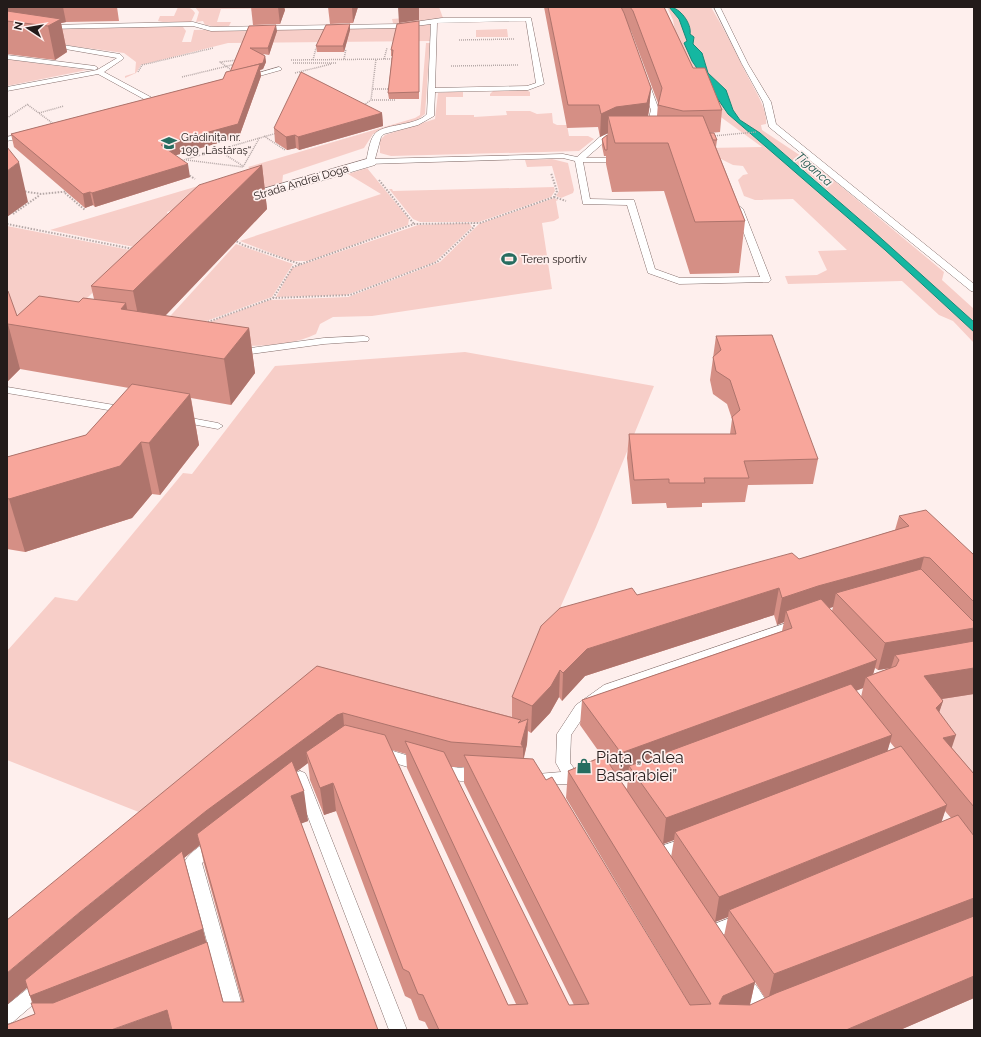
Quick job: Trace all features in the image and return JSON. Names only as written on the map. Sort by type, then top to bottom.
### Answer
[{"type":"street","name":"Strada Andrei Doga","points":[[223,205],[367,162]]},
{"type":"lane","points":[[717,7],[745,64],[767,102],[772,125],[974,289]]},
{"type":"lane","points":[[35,28],[131,24],[193,24],[211,29],[400,26],[448,20],[529,18],[531,39],[540,84],[535,86],[431,90]]},
{"type":"lane","points":[[434,22],[431,114],[428,118],[380,132],[367,162],[563,156],[579,160],[633,159]]},
{"type":"lane","points":[[7,89],[101,71],[120,60],[120,56],[39,44]]},
{"type":"lane","points":[[7,57],[101,71],[115,81],[158,100],[139,105]]},
{"type":"lane","points":[[240,79],[279,69]]},
{"type":"lane","points":[[642,75],[655,110],[650,130]]},
{"type":"lane","points":[[7,140],[58,126]]},
{"type":"lane","points":[[579,160],[605,137],[627,130]]},
{"type":"lane","points":[[579,160],[586,202],[631,202],[651,271],[679,281],[766,280],[737,202]]},
{"type":"lane","points":[[223,353],[324,341],[364,339]]},
{"type":"lane","points":[[7,390],[138,412]]},
{"type":"lane","points":[[105,420],[116,408]]},
{"type":"lane","points":[[167,417],[218,426]]},
{"type":"lane","points":[[572,778],[563,763],[564,734],[580,709],[609,689],[811,620]]},
{"type":"lane","points":[[403,778],[386,755],[455,781],[496,777]]},
{"type":"lane","points":[[518,778],[549,786],[594,771]]},
{"type":"lane","points":[[276,796],[306,772],[398,1030]]},
{"type":"lane","points":[[228,833],[187,866],[213,962],[240,1030]]},
{"type":"lane","points":[[658,854],[703,837]]},
{"type":"lane","points":[[650,841],[667,867]]},
{"type":"lane","points":[[710,933],[754,915]]},
{"type":"lane","points":[[732,966],[763,1012]]},
{"type":"lane","points":[[7,1016],[55,976]]},
{"type":"path","points":[[433,41],[531,39]]},
{"type":"path","points":[[115,81],[136,74],[142,65],[216,47]]},
{"type":"path","points":[[313,60],[316,48]]},
{"type":"path","points":[[384,59],[387,48]]},
{"type":"path","points":[[344,59],[346,49]]},
{"type":"path","points":[[299,77],[293,74],[349,59]]},
{"type":"path","points":[[371,100],[376,59]]},
{"type":"path","points":[[291,60],[396,59]]},
{"type":"path","points":[[239,60],[220,62],[240,79]]},
{"type":"path","points":[[450,66],[536,64]]},
{"type":"path","points":[[182,77],[226,66]]},
{"type":"path","points":[[372,89],[397,89]]},
{"type":"path","points":[[362,106],[371,100],[395,100]]},
{"type":"path","points":[[28,104],[58,126]]},
{"type":"path","points":[[39,113],[64,106]]},
{"type":"path","points":[[177,161],[279,132]]},
{"type":"path","points":[[713,136],[742,134]]},
{"type":"path","points":[[264,136],[285,150]]},
{"type":"path","points":[[243,166],[260,138]]},
{"type":"path","points":[[218,150],[243,166]]},
{"type":"path","points":[[184,159],[243,166]]},
{"type":"path","points":[[367,162],[414,224]]},
{"type":"path","points":[[273,298],[291,268],[301,264],[414,224],[480,223],[554,197],[557,191],[550,168]]},
{"type":"path","points":[[183,171],[195,179]]},
{"type":"path","points":[[15,190],[41,194],[65,193],[72,191]]},
{"type":"path","points":[[65,193],[85,210]]},
{"type":"path","points":[[13,214],[41,194]]},
{"type":"path","points":[[202,324],[273,298],[344,296],[372,287],[437,262],[474,227],[474,223]]},
{"type":"path","points":[[7,224],[136,250]]},
{"type":"path","points":[[233,239],[242,245],[301,264]]},
{"type":"shaded area","points":[[178,7],[188,7],[192,9],[195,13],[191,22],[158,21],[160,16],[174,16]]},
{"type":"shaded area","points":[[195,7],[398,7],[221,9],[217,22],[231,22],[229,26],[218,27],[205,25],[203,21],[196,22],[199,12]]},
{"type":"shaded area","points":[[405,7],[439,7],[443,18],[400,24],[393,23],[392,19],[405,18]]},
{"type":"shaded area","points":[[667,7],[669,7],[679,19],[687,41],[684,43],[728,114],[885,250],[974,332],[974,343],[953,321],[939,315],[902,281],[788,284],[785,276],[817,275],[827,270],[818,251],[847,250],[793,199],[755,200],[744,196],[738,180],[743,175],[748,174],[743,166],[733,165],[719,158],[655,149],[762,147],[718,115],[700,78],[677,42],[673,20]]},
{"type":"shaded area","points":[[669,7],[681,13],[687,21],[690,34],[694,37],[693,44],[702,53],[708,73],[726,90],[733,110],[740,120],[760,133],[873,231],[974,322],[974,332],[885,250],[728,114],[692,61],[684,43],[687,41],[679,19]]},
{"type":"shaded area","points":[[673,7],[711,7],[728,37],[764,110],[766,124],[761,125],[762,130],[819,168],[944,272],[942,280],[974,309],[974,322],[819,183],[760,133],[744,124],[733,110],[726,90],[708,73],[702,53],[693,44],[694,37],[690,34],[688,22]]},
{"type":"shaded area","points":[[430,24],[430,41],[228,43],[141,65],[136,73],[125,78],[125,76],[135,73],[136,62],[124,53],[27,40],[37,30],[86,27],[85,29],[177,26],[183,27],[186,31],[182,42],[191,42],[194,30],[391,28]]},
{"type":"shaded area","points":[[507,29],[508,37],[476,37],[476,30]]},
{"type":"shaded area","points":[[426,43],[430,43],[425,114],[416,121],[373,134],[364,148],[283,175],[282,184],[261,190],[247,187],[167,212],[170,219],[139,248],[50,230],[252,170],[248,167],[415,118],[420,115]]},
{"type":"shaded area","points":[[7,59],[87,70],[7,86]]},
{"type":"shaded area","points":[[494,90],[526,90],[530,92],[530,96],[490,96]]},
{"type":"shaded area","points":[[463,92],[463,97],[446,97],[446,115],[474,115],[474,117],[507,115],[506,111],[530,111],[537,114],[552,113],[553,123],[557,125],[567,125],[569,136],[588,136],[594,139],[579,151],[391,156],[380,153],[380,140],[385,135],[435,119],[438,93]]},
{"type":"shaded area","points":[[552,159],[568,163],[574,190],[573,193],[561,198],[556,196],[559,191],[552,166],[527,167],[525,160]]},
{"type":"shaded area","points":[[367,168],[409,219],[408,225],[308,261],[292,261],[240,241],[381,194],[348,174]]},
{"type":"shaded area","points":[[554,187],[555,191],[551,197],[479,222],[420,222],[413,219],[389,189],[392,189],[393,191]]},
{"type":"shaded area","points":[[554,198],[558,200],[556,201],[559,218],[554,221],[542,223],[552,289],[372,316],[333,317],[320,324],[316,334],[281,344],[261,346],[222,344],[165,338],[270,300],[348,297],[440,262],[479,224]]},
{"type":"shaded area","points":[[469,223],[472,227],[435,262],[345,295],[276,297],[292,268],[418,225]]},
{"type":"shaded area","points":[[7,226],[135,251],[83,302],[7,318]]},
{"type":"shaded area","points":[[236,244],[293,264],[272,297],[160,338],[151,337]]},
{"type":"shaded area","points":[[465,352],[654,386],[596,527],[540,653],[512,724],[357,700],[159,820],[7,760],[7,651],[55,597],[77,601],[183,473],[192,474],[275,366]]},
{"type":"shaded area","points":[[974,694],[974,813],[918,706],[947,698]]},
{"type":"building","points":[[548,7],[621,7],[651,88],[647,103],[616,107],[601,114],[599,105],[568,105]]},
{"type":"building","points":[[630,7],[664,7],[693,68],[705,68],[722,110],[683,111],[658,105],[662,88],[633,11]]},
{"type":"building","points":[[7,11],[61,19],[48,26],[7,21]]},
{"type":"building","points":[[419,21],[419,92],[388,93],[393,50],[391,50],[397,24]]},
{"type":"building","points":[[350,24],[343,46],[316,46],[326,25]]},
{"type":"building","points":[[276,25],[268,48],[250,48],[265,56],[263,63],[230,72],[249,26]]},
{"type":"building","points":[[260,64],[238,124],[161,145],[188,164],[92,193],[90,192],[83,194],[11,134],[223,79],[226,72]]},
{"type":"building","points":[[301,72],[382,113],[298,137],[295,135],[286,137],[274,128]]},
{"type":"building","points":[[608,116],[703,116],[745,221],[695,222],[668,143],[615,143]]},
{"type":"building","points":[[710,133],[714,133],[717,140],[713,140]]},
{"type":"building","points":[[607,135],[607,150],[605,150],[602,139]]},
{"type":"building","points":[[7,147],[19,162],[7,171]]},
{"type":"building","points":[[262,165],[133,291],[91,286],[199,185]]},
{"type":"building","points":[[7,291],[17,316],[39,296],[79,302],[83,298],[126,303],[121,309],[249,328],[224,359],[7,325]]},
{"type":"building","points":[[772,335],[818,459],[744,461],[749,478],[704,478],[705,483],[669,483],[669,479],[634,480],[629,434],[736,434],[732,417],[740,410],[730,380],[716,371],[713,357],[721,350],[716,336]]},
{"type":"building","points":[[132,384],[190,394],[149,443],[141,442],[120,466],[9,499],[7,498],[7,457],[86,435]]},
{"type":"building","points":[[926,510],[974,555],[974,602],[930,558],[924,557],[818,586],[782,598],[779,588],[587,649],[563,673],[560,670],[551,686],[532,706],[512,697],[541,626],[560,608],[632,588],[637,595],[792,553],[799,559],[909,526],[899,516]]},
{"type":"building","points":[[921,569],[974,622],[974,628],[885,643],[836,593]]},
{"type":"building","points":[[821,599],[877,660],[621,753],[582,700],[792,628],[786,611]]},
{"type":"building","points":[[974,641],[974,668],[924,676],[943,701],[936,708],[956,735],[943,738],[974,774],[974,807],[866,677],[896,666],[899,660],[895,655]]},
{"type":"building","points":[[317,666],[521,720],[518,723],[528,719],[521,744],[523,747],[451,742],[343,713],[337,715],[206,811],[80,912],[7,973],[7,920]]},
{"type":"building","points":[[851,684],[892,735],[666,818],[629,766]]},
{"type":"building","points":[[345,725],[385,735],[508,1005],[528,1004],[405,741],[444,752],[569,1005],[589,1004],[464,755],[533,759],[546,780],[552,777],[690,1005],[711,1004],[568,771],[604,756],[755,982],[723,996],[719,1004],[750,1005],[776,993],[974,916],[974,976],[846,1030],[439,1030],[423,995],[418,994],[409,972],[403,969],[333,783],[320,788],[306,752]]},
{"type":"building","points":[[901,746],[947,805],[719,897],[675,832]]},
{"type":"building","points":[[292,761],[304,791],[291,796],[378,1030],[172,1030],[167,1010],[111,1030],[7,1030],[7,1025],[35,1014],[31,1003],[53,1003],[207,942],[223,1002],[244,1002],[197,834]]},
{"type":"building","points":[[958,815],[974,836],[974,898],[774,974],[729,910]]},
{"type":"building","points":[[182,851],[203,929],[30,996],[25,980]]},
{"type":"place","name":"Grădinița nr. 199 „Lăstăraș“","points":[[169,143]]},
{"type":"place","name":"Teren sportiv","points":[[509,259]]},
{"type":"place","name":"Piața „Calea Basarabiei”","points":[[584,766]]},
{"type":"water label","name":"Țîganca","points":[[814,169]]}]
